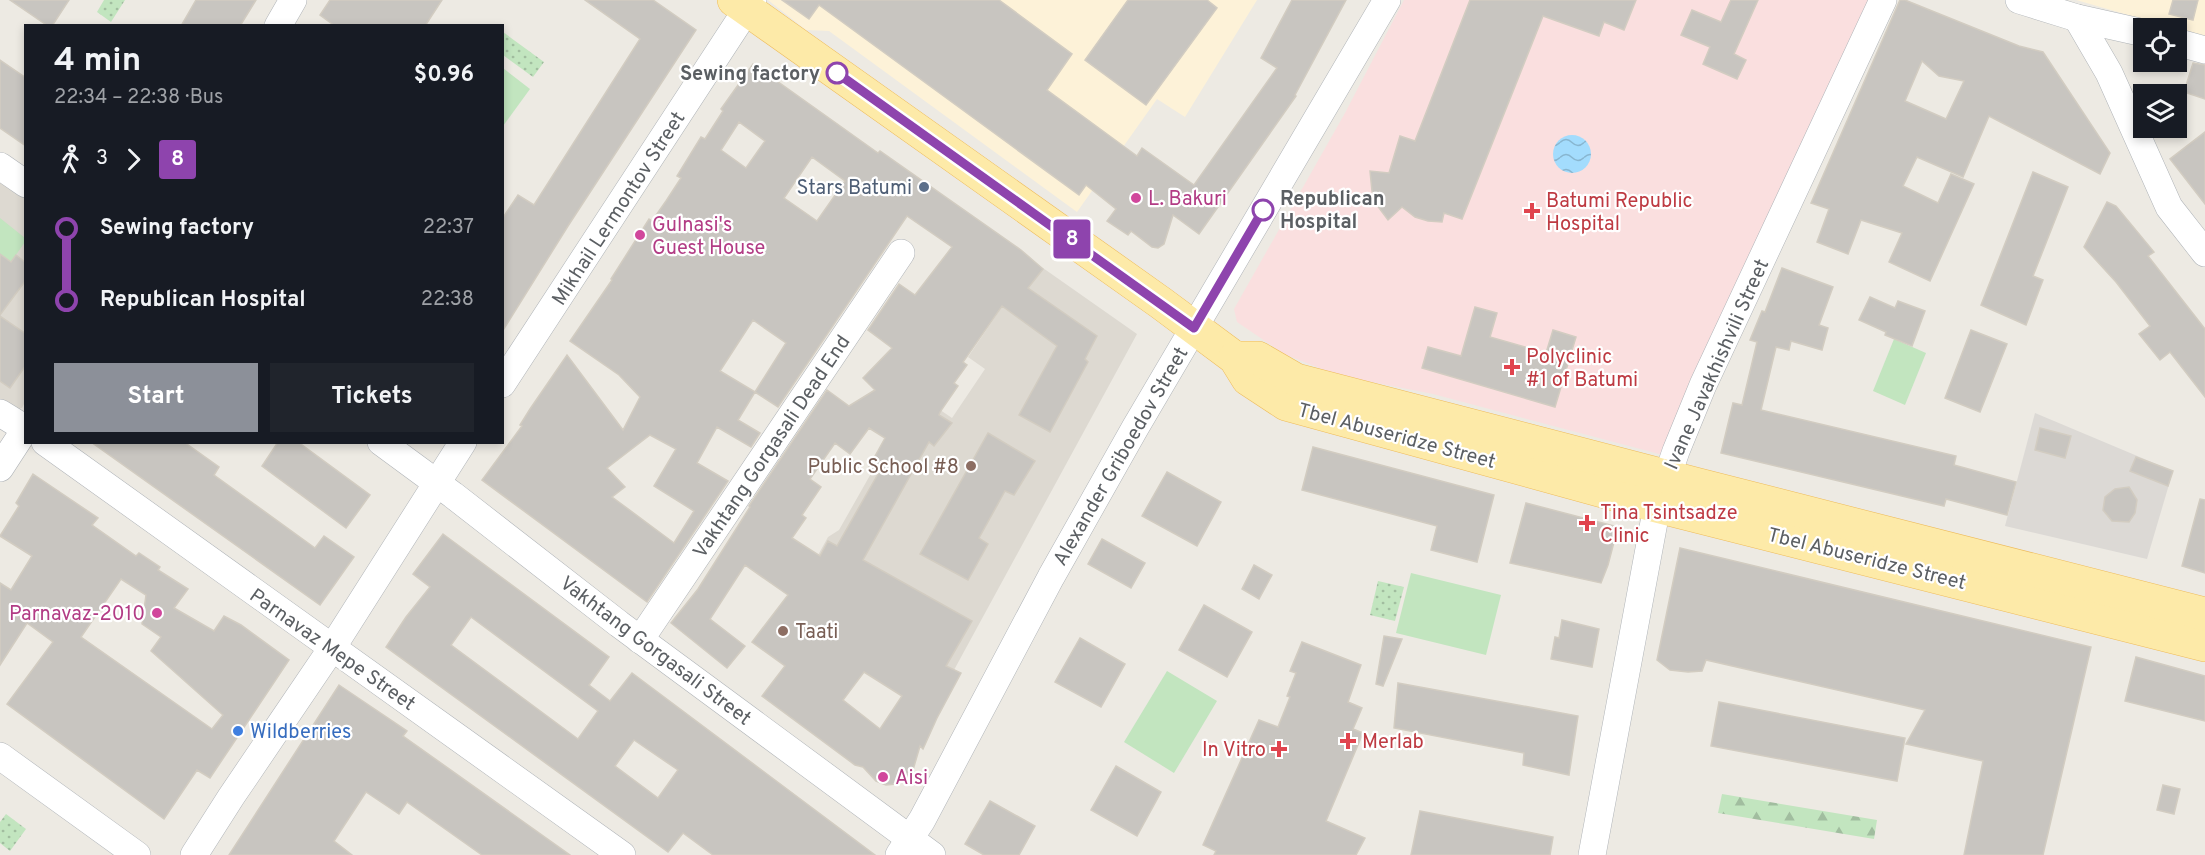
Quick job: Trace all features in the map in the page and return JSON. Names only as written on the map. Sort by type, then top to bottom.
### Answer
[{"type":"main road","name":"Tbel Abuseridze Street","points":[[745,3],[1194,328],[1234,358],[1248,379],[1286,404],[2205,614]]},
{"type":"main road","name":"Tbel Abuseridze Street","points":[[1662,491],[2205,645]]},
{"type":"street","points":[[279,24],[293,0]]},
{"type":"street","name":"Alexander Griboedov Street","points":[[905,847],[928,809],[1051,578],[1194,328],[1387,0]]},
{"type":"street","name":"Ivane Javakhishvili Street","points":[[1592,855],[1662,491],[1703,385],[1883,0]]},
{"type":"street","points":[[2019,0],[2077,18],[2133,31]]},
{"type":"street","name":"Mikhail Lermontov Street","points":[[504,381],[745,3]]},
{"type":"street","points":[[2077,18],[2109,73],[2169,207],[2205,253]]},
{"type":"street","points":[[2187,45],[2205,50]]},
{"type":"street","points":[[0,166],[24,183]]},
{"type":"street","name":"Vakhtang Gorgasali Dead End","points":[[640,640],[901,253]]},
{"type":"street","points":[[0,413],[24,428]]},
{"type":"street","points":[[0,468],[24,431]]},
{"type":"street","name":"Parnavaz Mepe Street","points":[[48,444],[622,855]]},
{"type":"street","name":"Vakhtang Gorgasali Street","points":[[384,444],[905,847],[932,855]]},
{"type":"street","points":[[194,855],[231,796],[332,648],[462,444]]},
{"type":"street","points":[[0,756],[136,855]]},
{"type":"shaded area","points":[[768,0],[1257,0],[1185,117],[1157,99],[1077,212],[829,31],[806,30]]},
{"type":"shaded area","name":"Batumi Republic Hospital","points":[[1404,0],[1869,0],[1663,455],[1433,394],[1337,375],[1284,354],[1237,322],[1234,309],[1345,113]]},
{"type":"shaded area","points":[[2076,0],[2205,0],[2205,37],[2187,32],[2187,18],[2139,18]]},
{"type":"shaded area","points":[[0,176],[24,194],[24,404],[22,408],[14,411],[0,401]]},
{"type":"shaded area","name":"Public School #8","points":[[1033,261],[1137,334],[954,670],[801,586],[828,537],[839,530],[873,470],[921,397],[952,418],[985,369],[968,357]]},
{"type":"shaded area","points":[[2035,413],[2173,471],[2147,559],[2005,526]]},
{"type":"green space","points":[[104,0],[125,0],[111,22],[97,12]]},
{"type":"green space","points":[[504,33],[544,62],[533,77],[504,56]]},
{"type":"green space","points":[[504,69],[530,89],[504,125]]},
{"type":"green space","points":[[0,218],[24,237],[24,243],[11,262],[0,254]]},
{"type":"green space","points":[[1894,339],[1926,353],[1905,405],[1873,391]]},
{"type":"green space","points":[[1411,573],[1501,595],[1486,655],[1396,633]]},
{"type":"green space","points":[[1378,581],[1404,587],[1395,621],[1370,615]]},
{"type":"green space","points":[[1167,671],[1217,701],[1174,773],[1124,742]]},
{"type":"green space","points":[[1722,794],[1877,820],[1874,839],[1718,813]]},
{"type":"green space","points":[[6,814],[26,829],[10,851],[0,843],[0,822]]},
{"type":"water","points":[[1572,135],[1586,140],[1591,154],[1586,168],[1572,173],[1558,168],[1553,154],[1558,140]]},
{"type":"building","points":[[10,0],[69,0],[53,24],[45,24]]},
{"type":"building","points":[[196,0],[256,0],[241,24],[182,24]]},
{"type":"building","points":[[330,0],[442,0],[426,24],[332,24],[320,15]]},
{"type":"building","points":[[585,0],[653,0],[696,30],[504,329],[504,216],[518,195],[534,205],[640,39]]},
{"type":"building","points":[[782,0],[999,0],[1072,54],[1047,90],[1137,156],[1142,148],[1194,185],[1277,68],[1261,58],[1292,0],[1346,0],[1296,96],[1199,234],[1173,215],[1164,244],[1158,248],[1152,247],[1131,231],[1128,235],[1107,221],[1116,209],[1086,185],[1079,195],[819,5],[809,19]]},
{"type":"building","points":[[1128,0],[1207,0],[1217,8],[1146,105],[1085,60]]},
{"type":"building","points":[[1470,0],[1636,0],[1624,30],[1604,22],[1599,36],[1543,16],[1462,219],[1444,213],[1442,222],[1428,221],[1415,217],[1402,207],[1388,220],[1376,204],[1370,171],[1389,173],[1400,136],[1415,141]]},
{"type":"building","points":[[1731,0],[1758,0],[1734,54],[1746,60],[1737,79],[1703,64],[1710,47],[1681,35],[1692,10],[1721,22]]},
{"type":"building","points":[[1900,0],[1905,0],[2019,46],[2043,52],[2110,153],[2100,174],[1989,116],[1963,177],[1917,157],[1903,186],[1938,203],[1951,174],[1974,184],[1930,281],[1889,262],[1902,233],[1861,220],[1848,254],[1817,242],[1829,209],[1811,203]],"holes":[[[1922,61],[1939,76],[1964,81],[1946,119],[1905,101]]]},
{"type":"building","points":[[2173,0],[2198,0],[2193,20],[2169,14]]},
{"type":"building","points":[[0,60],[24,77],[24,145],[0,128]]},
{"type":"building","points":[[2193,63],[2205,65],[2205,99],[2187,93],[2186,84]]},
{"type":"building","points":[[753,64],[878,153],[880,151],[1021,250],[1043,269],[1028,288],[1097,336],[1085,359],[1088,362],[1050,432],[1019,415],[1057,346],[1002,306],[963,362],[967,365],[954,383],[958,386],[940,412],[939,415],[952,423],[934,446],[929,442],[863,560],[972,621],[946,666],[961,673],[923,749],[920,746],[913,770],[905,780],[896,784],[886,785],[876,781],[863,767],[855,765],[762,696],[785,666],[752,642],[788,595],[745,565],[710,619],[745,646],[727,668],[671,623],[698,589],[749,506],[827,390],[849,406],[875,390],[863,378],[892,348],[868,330],[899,284],[915,295],[952,247],[907,216],[778,407],[755,392],[738,420],[760,433],[751,447],[717,427],[697,463],[728,481],[647,602],[482,480],[522,426],[520,425],[530,409],[567,355],[623,430],[640,397],[619,375],[570,341],[612,280],[649,219],[652,221],[681,178],[677,176],[701,137],[705,139],[723,111],[721,109]],"holes":[[[739,122],[765,141],[746,168],[721,150]],[[812,157],[845,181],[817,221],[784,198]],[[753,320],[786,343],[755,392],[720,371]],[[869,428],[885,438],[869,467],[878,474],[837,546],[828,541],[820,556],[792,538],[806,518],[802,515],[821,487],[810,479],[835,443],[850,454]],[[650,435],[676,449],[654,486],[694,511],[674,543],[612,497],[625,487],[607,468]],[[864,672],[902,696],[880,729],[843,700]]]},
{"type":"building","points":[[2205,132],[2205,204],[2170,159]]},
{"type":"building","points":[[2033,172],[2068,187],[2033,276],[2043,280],[2026,325],[1981,305]]},
{"type":"building","points":[[2107,202],[2116,206],[2154,252],[2148,256],[2205,329],[2205,397],[2170,352],[2160,360],[2139,334],[2150,326],[2116,282],[2084,247]]},
{"type":"building","points":[[0,254],[11,262],[16,255],[24,261],[24,283],[0,315]]},
{"type":"building","points":[[1782,268],[1833,287],[1819,325],[1828,328],[1822,350],[1791,341],[1789,350],[1776,347],[1761,410],[1956,456],[1954,465],[2016,482],[2007,515],[1946,499],[1944,506],[1721,453],[1733,403],[1742,405],[1757,342],[1750,340],[1762,311],[1765,312]]},
{"type":"building","points":[[1870,297],[1895,308],[1898,301],[1925,311],[1912,346],[1885,335],[1886,332],[1859,320]]},
{"type":"building","name":"Polyclinic #1 of Batumi","points":[[1475,307],[1497,313],[1490,337],[1546,353],[1553,330],[1576,337],[1555,407],[1422,368],[1428,347],[1461,356]]},
{"type":"building","points":[[0,316],[24,333],[24,368],[10,388],[0,381]]},
{"type":"building","points":[[1971,330],[2007,344],[1980,412],[1945,398]]},
{"type":"building","points":[[2040,428],[2071,436],[2065,458],[2035,450]]},
{"type":"building","points":[[988,433],[1035,461],[1014,495],[1005,491],[979,538],[988,544],[968,580],[920,554]]},
{"type":"building","points":[[94,444],[187,444],[219,467],[214,475],[315,548],[324,536],[354,557],[320,605]]},
{"type":"building","points":[[277,444],[301,444],[370,495],[346,528],[262,466]]},
{"type":"building","points":[[1313,447],[1494,495],[1477,562],[1431,550],[1437,526],[1302,490]]},
{"type":"building","points":[[2136,457],[2173,471],[2168,486],[2130,471]]},
{"type":"building","points":[[1167,472],[1221,502],[1197,546],[1142,516]]},
{"type":"building","points":[[33,474],[98,518],[92,525],[136,556],[139,553],[160,567],[158,570],[188,589],[174,608],[214,631],[224,616],[241,625],[289,660],[210,778],[197,770],[164,819],[7,704],[53,642],[27,623],[0,665],[0,583],[11,590],[32,556],[0,536],[19,506],[16,503]],"holes":[[[121,579],[146,595],[142,624],[161,637],[151,651],[223,715],[212,729],[81,637]]]},
{"type":"building","points":[[2129,487],[2137,500],[2135,513],[2129,522],[2112,521],[2103,510],[2105,497],[2115,489]]},
{"type":"building","points":[[2200,499],[2205,500],[2205,573],[2182,566]]},
{"type":"building","points":[[1526,503],[1618,527],[1601,583],[1510,563]]},
{"type":"building","points":[[443,534],[609,657],[589,685],[610,701],[632,673],[875,855],[713,855],[683,833],[668,852],[386,647],[430,587],[413,574]],"holes":[[[471,617],[598,711],[578,739],[451,645]],[[634,740],[678,770],[658,798],[615,766]]]},
{"type":"building","points":[[1102,539],[1145,563],[1131,588],[1088,564]]},
{"type":"building","points":[[1680,548],[2091,647],[2043,855],[1964,855],[1983,761],[1906,744],[1925,710],[1706,660],[1702,671],[1688,672],[1670,670],[1657,660]]},
{"type":"building","points":[[1254,565],[1272,575],[1259,599],[1242,589]]},
{"type":"building","points":[[1204,605],[1252,632],[1227,677],[1179,650]]},
{"type":"building","points":[[1562,620],[1599,629],[1592,667],[1551,659],[1555,637],[1559,638]]},
{"type":"building","points":[[1384,636],[1402,639],[1383,686],[1376,684]]},
{"type":"building","points":[[1080,638],[1125,664],[1101,707],[1055,682]]},
{"type":"building","points":[[1302,642],[1361,665],[1348,702],[1362,708],[1353,729],[1363,733],[1326,821],[1365,838],[1356,855],[1214,855],[1216,851],[1203,845],[1259,720],[1278,727],[1290,697],[1287,696],[1296,673],[1290,671]]},
{"type":"building","points":[[2136,657],[2205,676],[2205,721],[2125,701]]},
{"type":"building","points":[[1398,683],[1578,716],[1569,775],[1523,765],[1524,753],[1394,728]]},
{"type":"building","points":[[339,685],[407,731],[403,736],[570,855],[482,855],[407,802],[399,814],[366,792],[334,841],[352,855],[229,855]]},
{"type":"building","points":[[1719,702],[1905,738],[1897,781],[1711,746]]},
{"type":"building","points":[[1116,766],[1161,792],[1137,836],[1091,810]]},
{"type":"building","points":[[2163,785],[2180,789],[2174,814],[2157,810]]},
{"type":"building","points":[[990,801],[1035,826],[1019,855],[984,855],[965,844]]},
{"type":"building","points":[[1420,811],[1553,837],[1550,855],[1411,855]]},
{"type":"bus line","name":"8","points":[[837,73],[1194,328],[1263,210]]},
{"type":"place","name":"Sewing factory","points":[[837,73]]},
{"type":"place","name":"Stars Batumi","points":[[924,187]]},
{"type":"place","name":"L. Bakuri","points":[[1136,198]]},
{"type":"place","name":"Republican Hospital","points":[[1263,210]]},
{"type":"place","name":"Batumi Republic Hospital","points":[[1532,211]]},
{"type":"place","name":"Gulnasi's Guest House","points":[[640,235]]},
{"type":"place","name":"Polyclinic #1 of Batumi","points":[[1512,367]]},
{"type":"place","name":"Public School #8","points":[[971,466]]},
{"type":"place","name":"Tina Tsintsadze Clinic","points":[[1587,523]]},
{"type":"place","name":"Parnavaz-2010","points":[[157,613]]},
{"type":"place","name":"Taati","points":[[783,631]]},
{"type":"place","name":"Wildberries","points":[[238,731]]},
{"type":"place","name":"Merlab","points":[[1348,741]]},
{"type":"place","name":"In Vitro","points":[[1279,749]]},
{"type":"place","name":"Aisi","points":[[883,777]]}]
